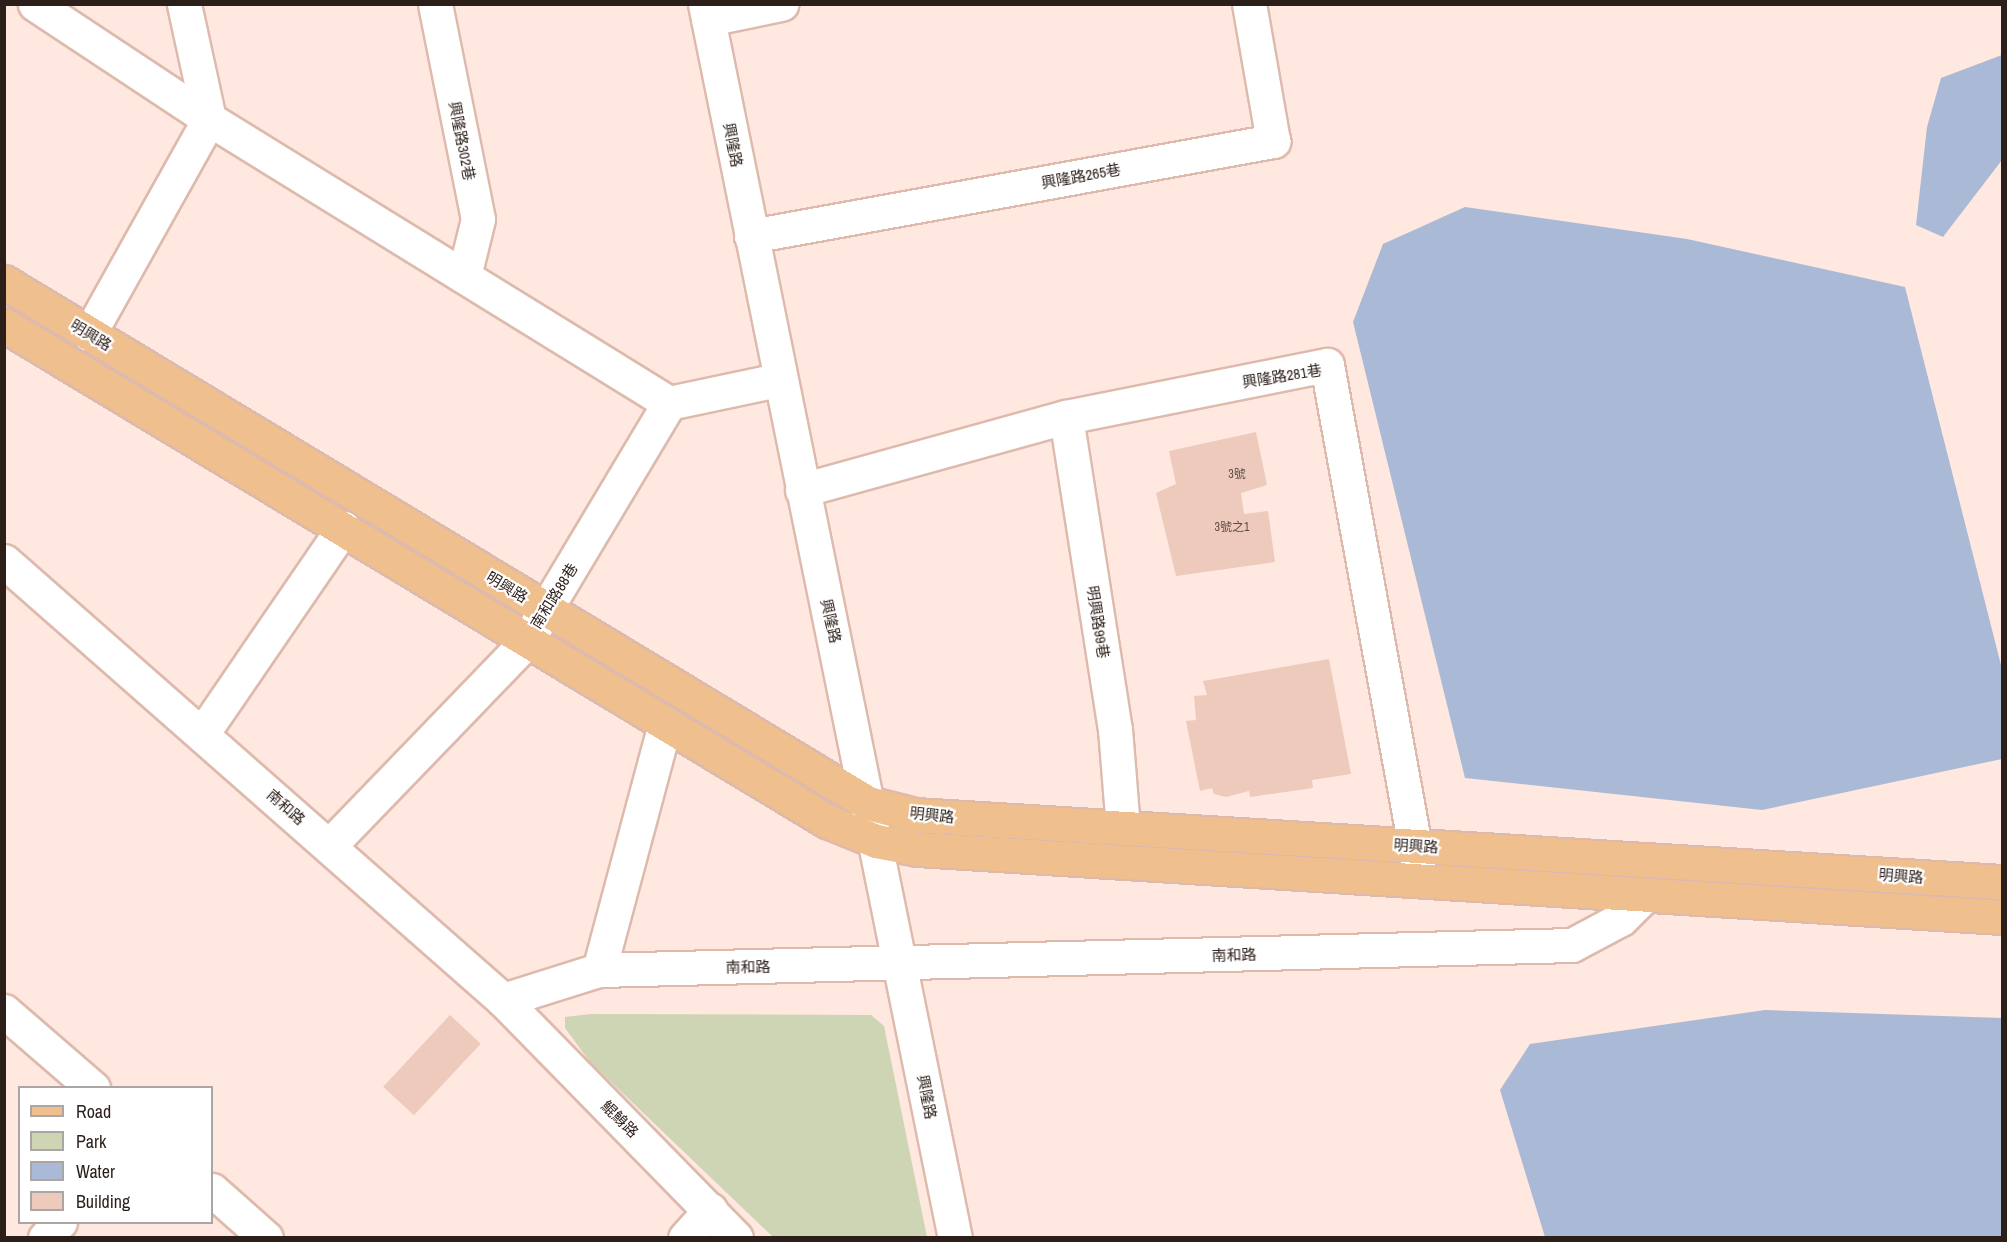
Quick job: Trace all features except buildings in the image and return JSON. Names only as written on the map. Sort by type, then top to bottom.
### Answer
[{"type":"main road","name":"明興路","points":[[4,282],[868,803],[915,815],[2002,882]]},
{"type":"main road","points":[[4,325],[343,528],[526,642],[827,820],[876,841],[918,849],[2002,917]]},
{"type":"street","points":[[36,4],[209,119],[669,403],[778,380]]},
{"type":"street","points":[[90,334],[209,119],[184,4]]},
{"type":"street","name":"興隆路302巷","points":[[435,4],[478,219],[464,276]]},
{"type":"street","points":[[707,12],[781,4]]},
{"type":"street","name":"興隆路265巷","points":[[751,236],[1273,141],[1249,4]]},
{"type":"street","name":"興隆路","points":[[707,12],[778,380],[876,841],[955,1238]]},
{"type":"street","name":"興隆路281巷","points":[[802,490],[1066,417],[1327,365],[1417,846],[1421,879]]},
{"type":"street","name":"南和路88巷","points":[[330,845],[526,642],[547,611],[669,403]]},
{"type":"street","name":"明興路99巷","points":[[1066,417],[1115,729],[1123,828]]},
{"type":"street","points":[[202,734],[343,528]]},
{"type":"street","name":"南和路","points":[[4,561],[330,845],[503,1000],[599,970],[1572,945],[1622,919],[1645,895]]},
{"type":"street","points":[[599,970],[665,724]]},
{"type":"street","name":"鯤鯓路","points":[[503,1000],[736,1238]]},
{"type":"street","points":[[4,1011],[91,1086]]},
{"type":"street","points":[[213,1191],[266,1238]]},
{"type":"street","points":[[686,1238],[710,1210]]},
{"type":"street","points":[[45,1238],[58,1224]]},
{"type":"green space","points":[[591,1014],[871,1015],[884,1026],[927,1237],[773,1237],[590,1062],[565,1028],[565,1017]]},
{"type":"water","points":[[2002,55],[2002,160],[1943,237],[1916,225],[1927,127],[1941,78]]},
{"type":"water","points":[[1465,207],[1687,239],[1905,287],[2002,669],[2002,759],[1762,810],[1465,778],[1353,322],[1383,244]]},
{"type":"water","points":[[1765,1010],[2002,1018],[2002,1237],[1545,1237],[1500,1090],[1530,1044]]}]
